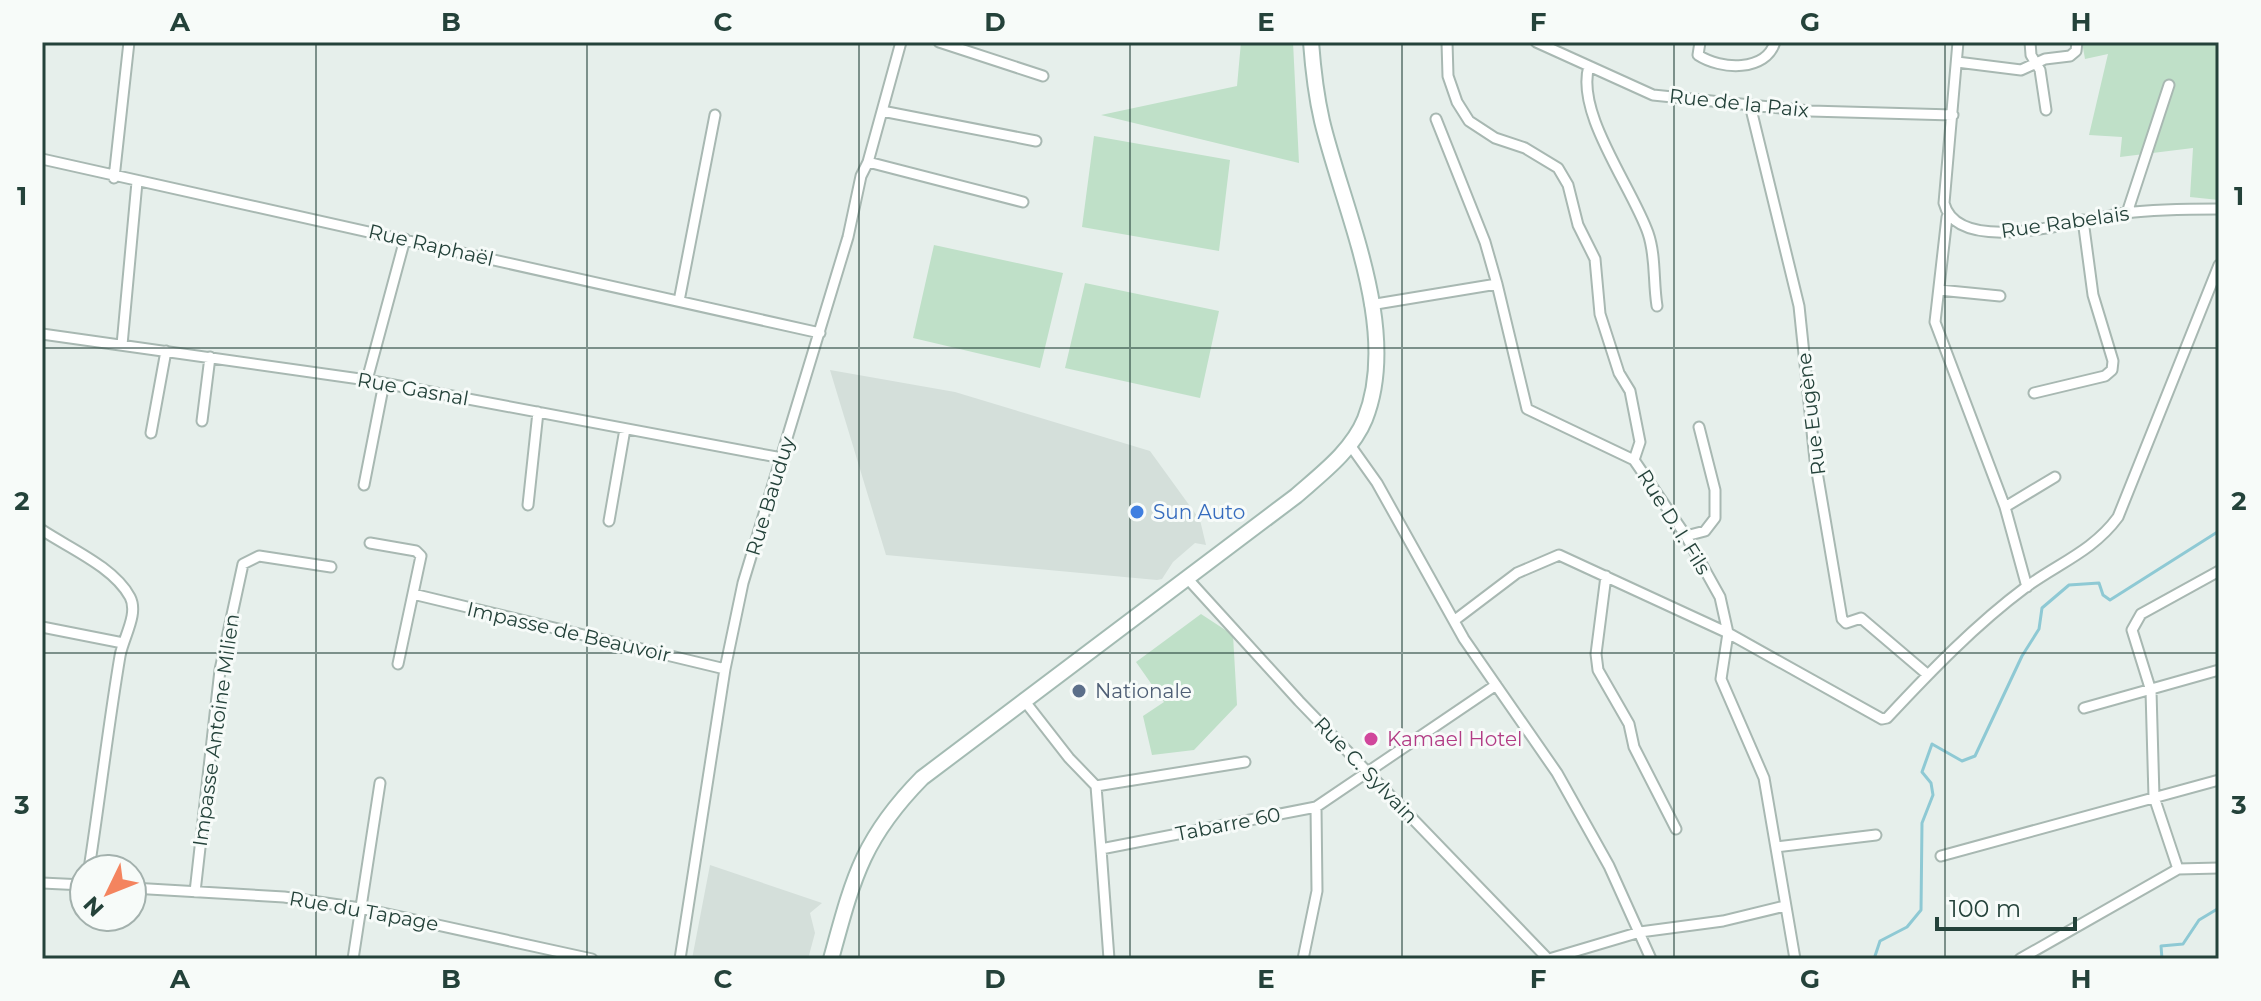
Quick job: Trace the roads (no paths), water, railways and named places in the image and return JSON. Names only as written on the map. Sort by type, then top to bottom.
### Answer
[{"type":"main road","points":[[831,959],[859,863],[880,826],[922,778],[1296,496],[1350,445],[1364,422],[1372,399],[1375,347],[1370,305],[1353,223],[1322,122],[1311,42]]},
{"type":"street","points":[[114,178],[129,42]]},
{"type":"street","name":"Rue Bauduy","points":[[680,959],[725,669],[743,583],[820,333],[848,237],[861,176],[868,162],[901,42]]},
{"type":"street","points":[[939,42],[1043,76]]},
{"type":"street","points":[[1447,42],[1448,76],[1457,102],[1469,121],[1558,168],[1568,185],[1578,225],[1595,259],[1600,314],[1619,373],[1630,391],[1640,442],[1634,460]]},
{"type":"street","name":"Rue de la Paix","points":[[1536,42],[1653,95],[1810,111],[1953,115]]},
{"type":"street","points":[[1700,42],[1698,55],[1707,61],[1745,64],[1761,63],[1772,52],[1775,42]]},
{"type":"street","points":[[1958,42],[1944,203],[1947,217],[1935,322],[2005,507],[2027,587]]},
{"type":"street","points":[[2030,42],[2035,64],[2040,70],[2046,110]]},
{"type":"street","points":[[1957,62],[2021,70],[2074,54],[2077,42]]},
{"type":"street","points":[[1589,66],[1585,80],[1593,114],[1647,232],[1657,306]]},
{"type":"street","points":[[2127,213],[2169,85]]},
{"type":"street","name":"Rue Eugène","points":[[1750,105],[1799,306],[1815,460],[1842,619],[1846,623],[1861,618],[1928,675]]},
{"type":"street","points":[[882,111],[1036,141]]},
{"type":"street","points":[[679,301],[715,115]]},
{"type":"street","points":[[1370,305],[1497,284],[1485,242],[1436,119]]},
{"type":"street","name":"Rue Raphaël","points":[[42,159],[114,178],[405,239],[820,333]]},
{"type":"street","points":[[868,162],[1023,202]]},
{"type":"street","points":[[122,345],[137,182]]},
{"type":"street","name":"Rue Rabelais","points":[[1947,217],[1958,225],[1997,233],[2015,233],[2127,213],[2219,209]]},
{"type":"street","points":[[2034,393],[2105,376],[2112,370],[2113,361],[2093,295],[2083,220]]},
{"type":"street","points":[[367,380],[405,239]]},
{"type":"street","points":[[1455,620],[1517,573],[1559,555],[1728,633],[1882,719],[1887,718],[1928,675],[2027,587],[2103,538],[2118,517],[2219,265]]},
{"type":"street","name":"Rue D. I. Fils","points":[[1497,284],[1527,409],[1634,460],[1686,536],[1720,597],[1728,633]]},
{"type":"street","points":[[1939,290],[2000,296]]},
{"type":"street","name":"Rue Gasnal","points":[[42,334],[367,380],[782,458]]},
{"type":"street","points":[[151,433],[166,351]]},
{"type":"street","points":[[202,421],[210,357]]},
{"type":"street","points":[[364,485],[384,383]]},
{"type":"street","points":[[528,505],[538,412]]},
{"type":"street","points":[[1686,536],[1712,526],[1715,518],[1715,490],[1699,427]]},
{"type":"street","points":[[609,521],[625,429]]},
{"type":"street","points":[[1350,445],[1377,483],[1464,639],[1557,773],[1651,959]]},
{"type":"street","points":[[2005,507],[2055,477]]},
{"type":"street","points":[[42,530],[115,578],[131,598],[133,612],[123,643],[91,853]]},
{"type":"street","points":[[370,543],[420,553],[398,664]]},
{"type":"street","name":"Impasse Antoine Milien","points":[[195,892],[220,670],[243,564],[259,556],[331,567]]},
{"type":"street","points":[[2178,869],[2154,797],[2151,691],[2132,630],[2141,614],[2219,571]]},
{"type":"street","points":[[1606,576],[1596,660],[1598,670],[1629,724],[1634,747],[1676,829]]},
{"type":"street","name":"Rue C. Sylvain","points":[[1187,578],[1299,701],[1548,959]]},
{"type":"street","name":"Impasse de Beauvoir","points":[[413,594],[725,669]]},
{"type":"street","points":[[42,627],[123,643]]},
{"type":"street","points":[[1728,633],[1721,679],[1764,778],[1795,959]]},
{"type":"street","points":[[2084,708],[2219,670]]},
{"type":"street","name":"Tabarre 60","points":[[1101,849],[1316,807],[1496,685]]},
{"type":"street","points":[[1023,699],[1069,758],[1096,786],[1109,959]]},
{"type":"street","points":[[1096,786],[1245,762]]},
{"type":"street","points":[[1941,856],[2219,780]]},
{"type":"street","points":[[353,959],[380,783]]},
{"type":"street","points":[[1303,959],[1317,891],[1316,807]]},
{"type":"street","points":[[1776,847],[1876,835]]},
{"type":"street","points":[[2020,959],[2178,869],[2219,868]]},
{"type":"street","points":[[42,883],[68,884]]},
{"type":"street","name":"Rue du Tapage","points":[[148,889],[284,897],[360,908],[592,959]]},
{"type":"street","points":[[1548,959],[1640,932],[1723,921],[1785,906]]},
{"type":"waterway","points":[[1874,959],[1880,941],[1907,927],[1921,910],[1922,823],[1933,795],[1931,783],[1922,772],[1932,744],[1962,761],[1975,756],[2022,656],[2039,629],[2042,608],[2069,585],[2099,583],[2103,595],[2110,600],[2219,531]]},
{"type":"waterway","points":[[2162,959],[2161,946],[2183,944],[2199,920],[2219,908]]},
{"type":"place","name":"Sun Auto","points":[[1137,512]]},
{"type":"place","name":"Nationale","points":[[1079,691]]},
{"type":"place","name":"Kamael Hotel","points":[[1371,739]]}]
